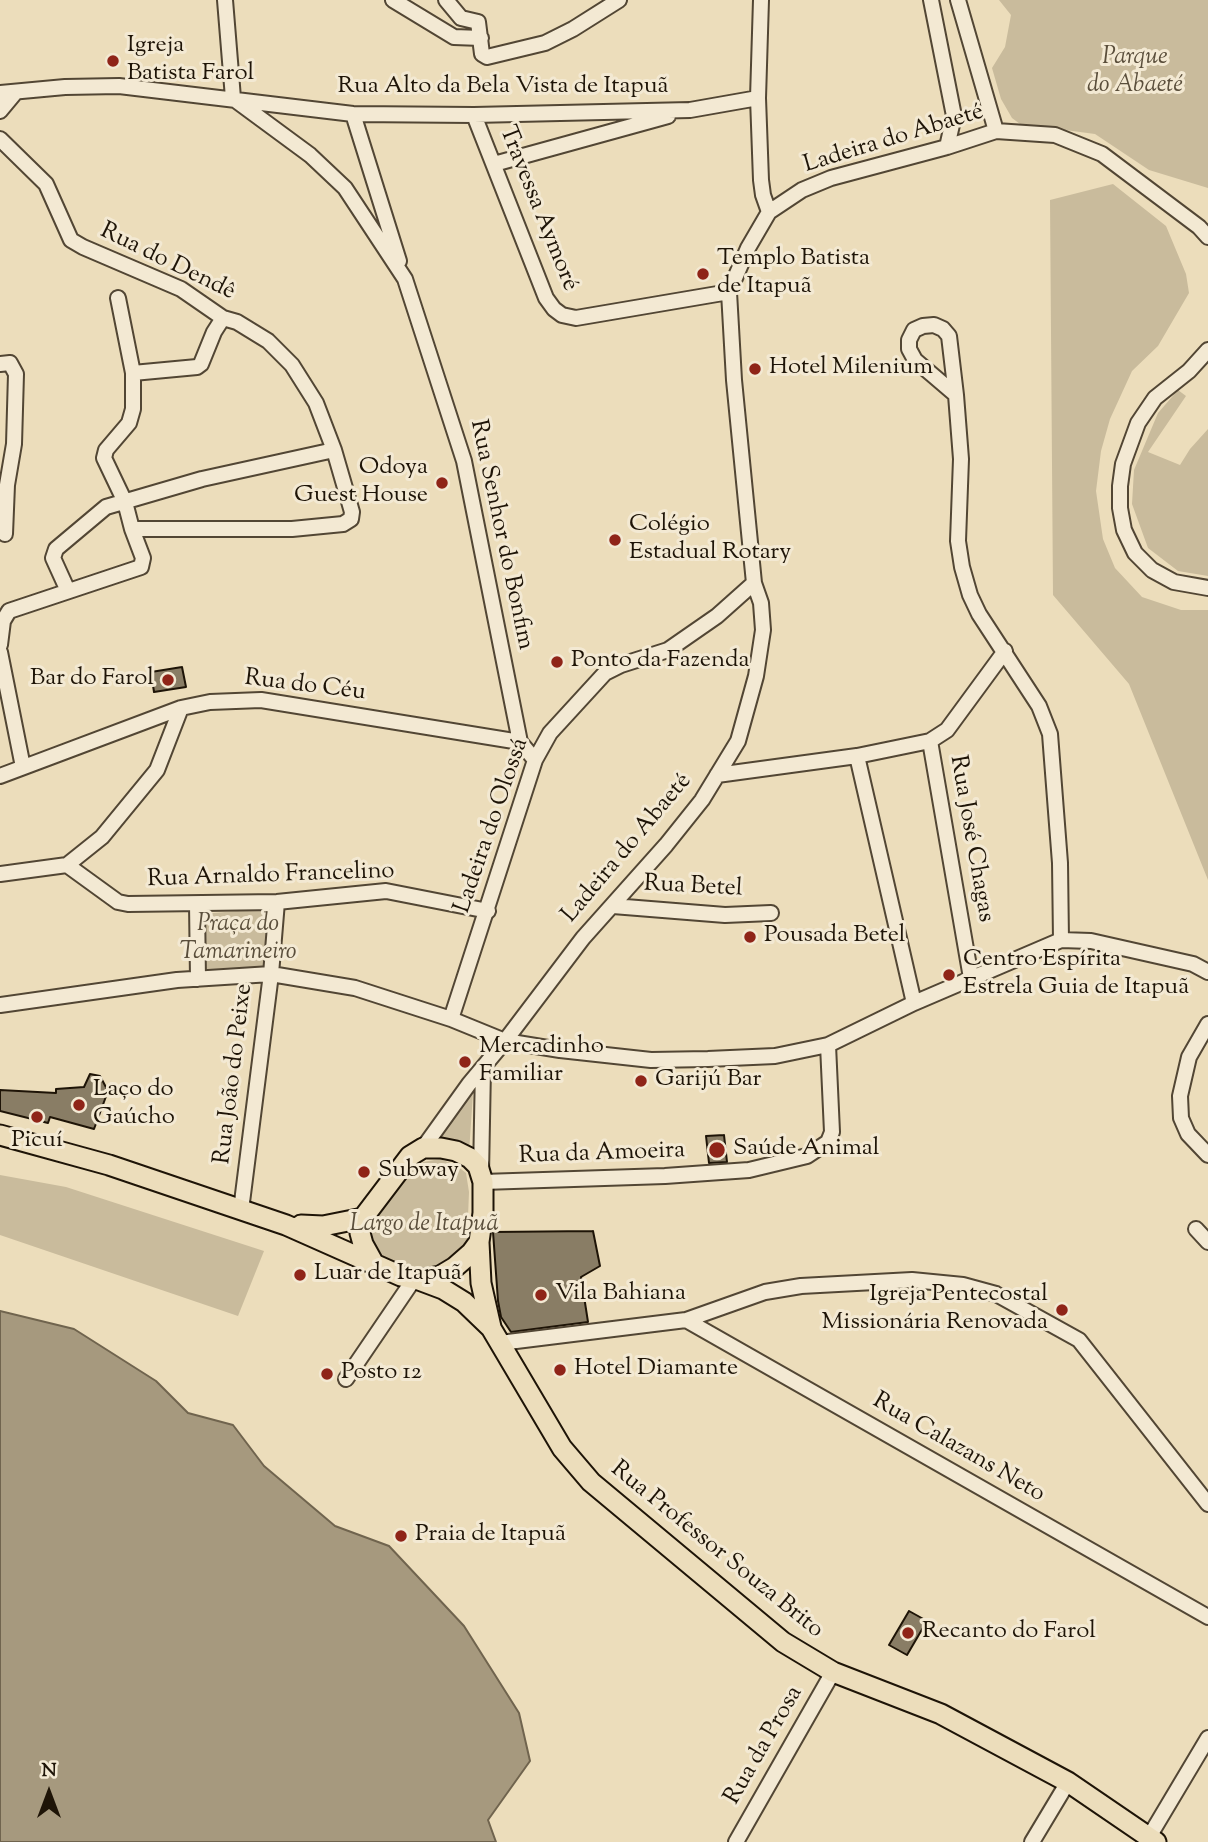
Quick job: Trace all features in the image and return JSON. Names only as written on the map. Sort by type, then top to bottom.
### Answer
[{"type":"main road","points":[[0,1135],[106,1164],[286,1225],[401,1276],[416,1280],[440,1276],[455,1267],[479,1242],[483,1213],[482,1178],[478,1166],[470,1158],[456,1151],[424,1149],[410,1156],[363,1218],[360,1233],[366,1253],[373,1262]]},
{"type":"main road","points":[[286,1225],[323,1226],[363,1218]]},
{"type":"main road","name":"Rua Professor Souza Brito","points":[[479,1242],[481,1283],[496,1336]]},
{"type":"main road","name":"Rua Professor Souza Brito","points":[[416,1280],[443,1289],[464,1302],[496,1336],[562,1448],[591,1482],[782,1642],[834,1672],[941,1714],[1068,1782],[1153,1839]]},
{"type":"street","points":[[225,0],[233,98]]},
{"type":"street","points":[[393,0],[454,37],[481,38]]},
{"type":"street","points":[[446,0],[461,18],[478,22],[482,54],[487,57],[545,43],[619,0]]},
{"type":"street","points":[[761,0],[758,98],[761,180],[762,195],[769,212]]},
{"type":"street","points":[[958,0],[996,131]]},
{"type":"street","points":[[936,2],[953,102],[953,127],[947,148]]},
{"type":"street","name":"Rua Alto da Bela Vista de Itapuã","points":[[7,93],[65,87],[119,86],[353,114],[474,115],[690,110]]},
{"type":"street","points":[[0,111],[7,93]]},
{"type":"street","name":"Rua Senhor do Bonfim","points":[[233,98],[310,155],[345,188],[405,279]]},
{"type":"street","name":"Rua Alto da Bela Vista de Itapuã","points":[[494,164],[690,110],[758,98]]},
{"type":"street","name":"Rua Senhor do Bonfim","points":[[353,114],[464,461],[520,742],[535,760]]},
{"type":"street","name":"Travessa Aymoré","points":[[474,115],[546,298],[562,316],[576,318],[729,292]]},
{"type":"street","name":"Ladeira do Abaeté","points":[[424,1149],[469,1084],[583,938],[702,800],[738,741],[756,676],[763,630],[761,603],[754,583],[734,380],[729,292],[748,248],[769,212],[802,190],[831,178],[947,148],[996,131],[1055,135],[1092,149],[1178,211],[1208,237]]},
{"type":"street","name":"Rua do Dendê","points":[[0,138],[46,184],[71,240],[181,289],[223,318],[237,322],[268,341],[292,365],[316,403],[334,450],[352,512],[351,519],[343,524],[292,528],[132,529]]},
{"type":"street","points":[[1,640],[5,606],[68,591],[141,567],[143,558],[125,502],[104,462],[106,450],[129,423],[133,409],[132,373],[118,298]]},
{"type":"street","points":[[132,373],[197,367],[201,364],[223,318]]},
{"type":"street","points":[[956,395],[915,360],[909,349],[909,340],[914,331],[923,326],[934,325],[949,336],[956,395],[961,459],[958,541],[962,567],[979,614],[1040,706],[1050,734],[1060,863],[1061,940]]},
{"type":"street","points":[[1208,350],[1189,372],[1155,398],[1138,423],[1129,443],[1120,486],[1124,530],[1135,553],[1152,570],[1174,582],[1208,588]]},
{"type":"street","points":[[2,363],[10,363],[16,374],[14,444],[7,485],[5,534]]},
{"type":"street","points":[[68,591],[53,558],[56,549],[106,508],[202,479],[334,450]]},
{"type":"street","name":"Ladeira do Olossá","points":[[451,1019],[535,760],[550,733],[606,673],[621,664],[668,650],[717,616],[754,583]]},
{"type":"street","name":"Rua José Chagas","points":[[971,978],[930,741],[947,730],[1005,651]]},
{"type":"street","points":[[0,652],[23,767]]},
{"type":"street","name":"Rua do Céu","points":[[0,776],[181,708],[211,702],[261,700],[520,742]]},
{"type":"street","points":[[0,874],[67,865],[102,837],[157,770],[181,708]]},
{"type":"street","points":[[717,775],[857,756],[930,741]]},
{"type":"street","points":[[857,756],[914,1003]]},
{"type":"street","name":"Rua Arnaldo Francelino","points":[[67,865],[118,902],[128,904],[277,902],[386,891],[488,911]]},
{"type":"street","name":"Rua João do Peixe","points":[[241,1210],[271,974],[277,902]]},
{"type":"street","points":[[197,904],[198,979]]},
{"type":"street","name":"Rua Betel","points":[[613,906],[724,915],[771,913]]},
{"type":"street","points":[[0,1005],[198,979],[271,974],[355,988],[451,1019],[505,1041],[559,1051],[651,1060],[775,1056],[828,1045],[914,1003],[1061,940],[1091,941],[1193,964],[1208,972]]},
{"type":"street","points":[[1208,1024],[1189,1057],[1180,1096],[1181,1118],[1188,1134],[1208,1154]]},
{"type":"street","name":"Rua da Amoeira","points":[[482,1178],[689,1175],[749,1170],[807,1156],[828,1142],[832,1132],[828,1045]]},
{"type":"street","points":[[482,1178],[483,1068]]},
{"type":"street","points":[[1196,1229],[1208,1242]]},
{"type":"street","points":[[346,1379],[416,1280]]},
{"type":"street","points":[[496,1336],[686,1320],[765,1292],[814,1285],[912,1280],[963,1285],[996,1294],[1079,1340],[1208,1504]]},
{"type":"street","name":"Rua Calazans Neto","points":[[686,1320],[1208,1617]]},
{"type":"street","name":"Rua da Prosa","points":[[736,1842],[834,1672]]},
{"type":"street","points":[[1153,1839],[1208,1738]]},
{"type":"street","points":[[1032,1842],[1068,1782]]},
{"type":"green space","name":"Parque do Abaeté","points":[[999,0],[1208,0],[1208,188],[1149,170],[1095,134],[1020,124],[1012,118],[1001,99],[992,68],[1005,47],[1011,15]]},
{"type":"green space","points":[[1113,184],[1166,226],[1186,274],[1189,293],[1158,346],[1132,371],[1110,419],[1101,451],[1096,491],[1103,539],[1115,568],[1142,597],[1181,610],[1208,610],[1208,880],[1129,684],[1053,595],[1050,200]]},
{"type":"green space","points":[[1178,390],[1186,396],[1148,452],[1180,465],[1208,429],[1208,576],[1178,571],[1148,548],[1132,504],[1134,470],[1158,413]]},
{"type":"green space","name":"Praça do Tamarineiro","points":[[272,908],[266,969],[205,969],[202,914]]},
{"type":"green space","name":"Largo de Itapuã","points":[[469,1091],[473,1093],[469,1153],[433,1141]]},
{"type":"green space","name":"Largo de Itapuã","points":[[440,1159],[456,1165],[466,1173],[469,1192],[467,1242],[456,1261],[435,1270],[410,1269],[384,1257],[370,1238],[370,1228],[402,1182],[423,1162]]},
{"type":"green space","points":[[0,1175],[66,1187],[264,1251],[238,1316],[0,1235]]},
{"type":"shaded area","points":[[0,1311],[74,1329],[156,1381],[188,1413],[233,1425],[264,1466],[335,1526],[389,1546],[464,1626],[519,1713],[530,1761],[488,1820],[496,1842],[0,1842]]},
{"type":"building","name":"Bar do Farol","points":[[182,667],[186,687],[154,692],[151,672]]},
{"type":"building","points":[[90,1074],[100,1076],[108,1091],[94,1129],[50,1117],[48,1123],[0,1111],[0,1090],[56,1093],[56,1089],[84,1087]]},
{"type":"building","name":"Saúde Animal","points":[[724,1135],[727,1162],[709,1163],[706,1136]]},
{"type":"building","name":"Vila Bahiana","points":[[593,1231],[600,1266],[581,1277],[588,1322],[511,1332],[501,1317],[498,1301],[493,1232]]},
{"type":"building","name":"Recanto do Farol","points":[[909,1611],[927,1621],[907,1655],[889,1645]]},
{"type":"place","name":"Igreja Batista Farol","points":[[113,61]]},
{"type":"place","name":"Templo Batista de Itapuã","points":[[703,274]]},
{"type":"place","name":"Hotel Milenium","points":[[755,369]]},
{"type":"place","name":"Odoya Guest House","points":[[442,483]]},
{"type":"place","name":"Colégio Estadual Rotary","points":[[615,540]]},
{"type":"place","name":"Ponto da Fazenda","points":[[557,662]]},
{"type":"place","name":"Bar do Farol","points":[[168,680]]},
{"type":"place","name":"Pousada Betel","points":[[750,937]]},
{"type":"place","name":"Centro Espírita Estrela Guia de Itapuã","points":[[949,975]]},
{"type":"place","name":"Mercadinho Familiar","points":[[465,1062]]},
{"type":"place","name":"Garijú Bar","points":[[641,1081]]},
{"type":"place","name":"Laço do Gaúcho","points":[[79,1105]]},
{"type":"place","name":"Picuí","points":[[37,1117]]},
{"type":"place","name":"Saúde Animal","points":[[717,1150]]},
{"type":"place","name":"Subway","points":[[364,1172]]},
{"type":"place","name":"Luar de Itapuã","points":[[300,1275]]},
{"type":"place","name":"Vila Bahiana","points":[[541,1295]]},
{"type":"place","name":"Igreja Pentecostal Missionária Renovada","points":[[1062,1310]]},
{"type":"place","name":"Hotel Diamante","points":[[560,1370]]},
{"type":"place","name":"Posto 12","points":[[327,1374]]},
{"type":"place","name":"Praia de Itapuã","points":[[401,1536]]},
{"type":"place","name":"Recanto do Farol","points":[[908,1633]]}]
